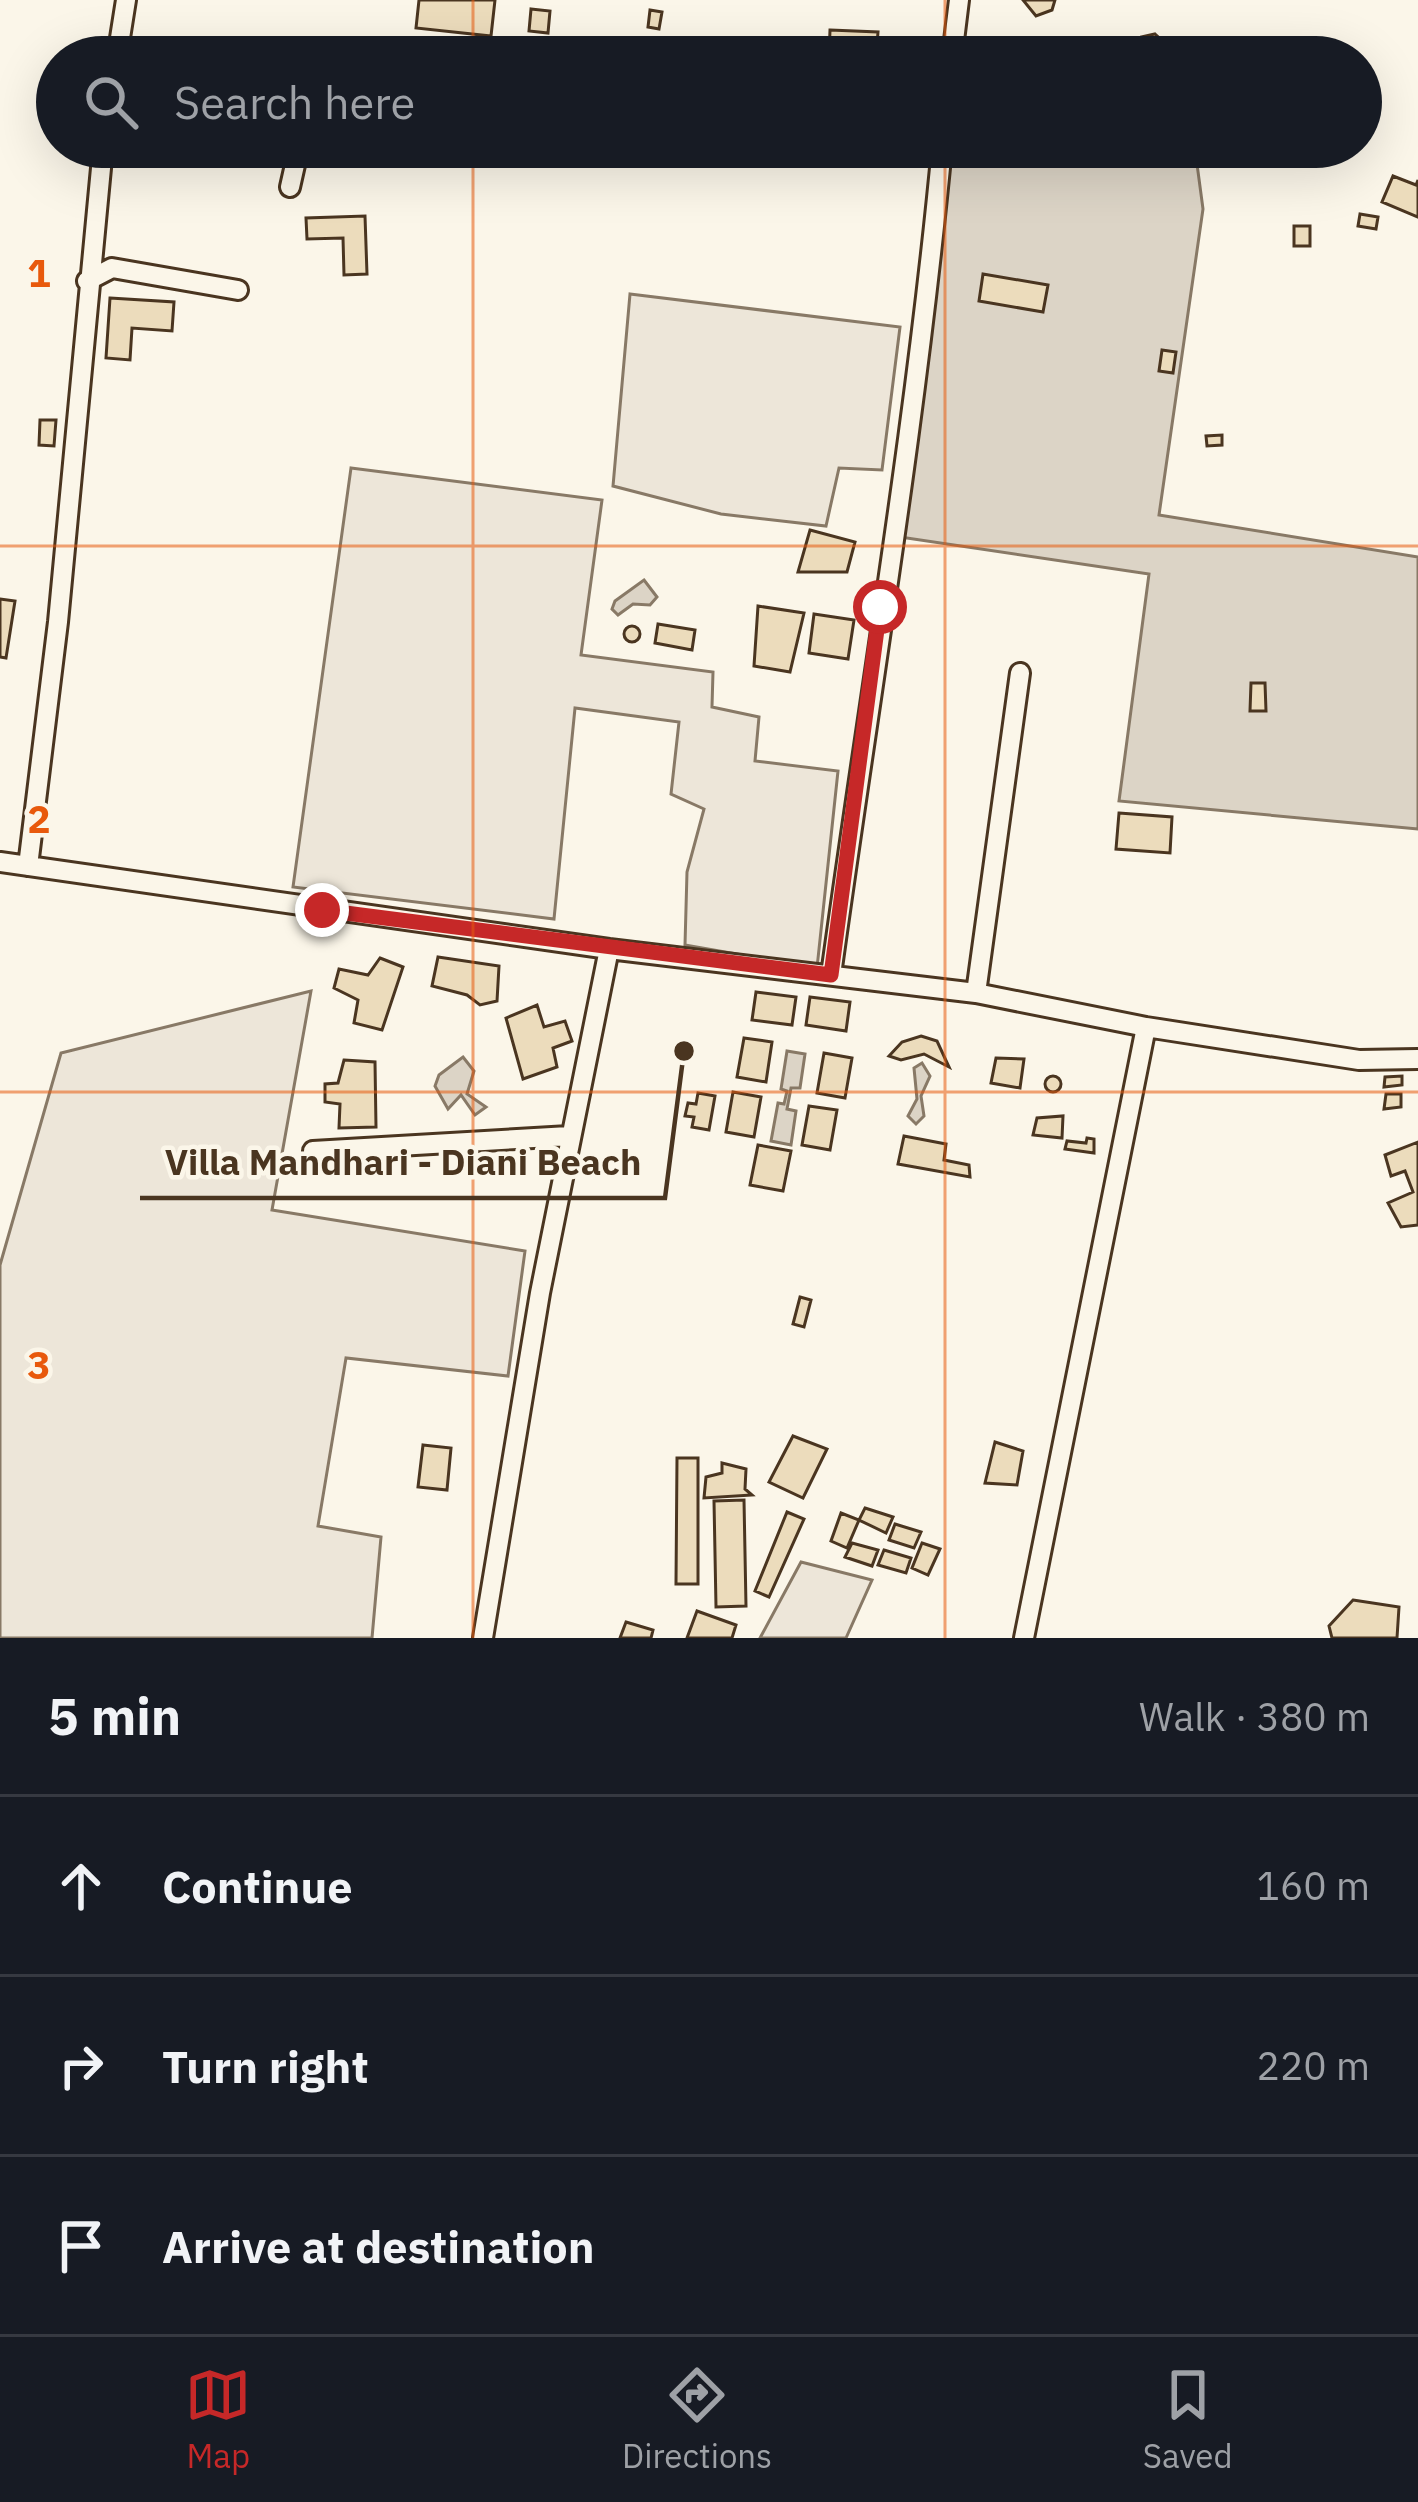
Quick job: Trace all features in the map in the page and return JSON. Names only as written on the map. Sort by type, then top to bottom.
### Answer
[{"type":"street","points":[[120,36],[126,0]]},
{"type":"street","points":[[955,36],[959,0]]},
{"type":"street","points":[[28,866],[58,622],[100,168]]},
{"type":"street","points":[[290,187],[294,168]]},
{"type":"street","points":[[831,975],[880,607],[920,382],[940,168]]},
{"type":"street","points":[[87,281],[112,268],[238,290]]},
{"type":"street","points":[[976,993],[1020,673]]},
{"type":"street","points":[[0,862],[609,949],[976,993],[1146,1027],[1359,1060],[1418,1059]]},
{"type":"street","points":[[482,1638],[569,1136],[609,949]]},
{"type":"street","points":[[1024,1638],[1146,1027]]},
{"type":"street","points":[[313,1151],[569,1136]]},
{"type":"shaded area","points":[[949,168],[1198,168],[1203,209],[1159,515],[1418,557],[1418,829],[1119,801],[1149,574],[900,537]]},
{"type":"shaded area","points":[[630,294],[900,327],[882,470],[839,468],[826,526],[721,514],[613,486]]},
{"type":"shaded area","points":[[351,468],[602,500],[581,655],[713,672],[712,707],[759,717],[755,761],[838,771],[817,968],[685,945],[687,872],[704,809],[671,794],[679,722],[575,708],[554,919],[293,887]]},
{"type":"shaded area","points":[[644,580],[657,597],[650,605],[633,604],[618,615],[612,609],[615,601]]},
{"type":"shaded area","points":[[311,991],[272,1210],[525,1251],[508,1376],[346,1358],[318,1526],[381,1537],[372,1638],[0,1638],[0,1265],[61,1053]]},
{"type":"shaded area","points":[[787,1051],[805,1054],[800,1088],[791,1088],[787,1109],[796,1111],[791,1145],[771,1141],[778,1103],[784,1104],[787,1091],[781,1089]]},
{"type":"shaded area","points":[[463,1057],[474,1071],[467,1094],[486,1107],[475,1115],[461,1095],[448,1109],[435,1086],[439,1075]]},
{"type":"shaded area","points":[[922,1063],[930,1076],[921,1096],[924,1116],[916,1124],[908,1116],[917,1099],[914,1068]]},
{"type":"shaded area","points":[[801,1562],[872,1580],[846,1638],[760,1638]]},
{"type":"building","points":[[419,0],[495,0],[491,36],[416,28]]},
{"type":"building","points":[[1023,0],[1055,0],[1052,10],[1036,16]]},
{"type":"building","points":[[531,9],[550,11],[548,33],[529,31]]},
{"type":"building","points":[[650,10],[662,12],[659,29],[648,27]]},
{"type":"building","points":[[830,30],[878,32],[878,36],[830,36]]},
{"type":"building","points":[[1393,176],[1416,185],[1418,180],[1418,217],[1382,202]]},
{"type":"building","points":[[1360,214],[1378,217],[1376,229],[1358,226]]},
{"type":"building","points":[[365,216],[367,274],[344,275],[343,238],[307,239],[306,218]]},
{"type":"building","points":[[1294,226],[1310,226],[1310,246],[1294,246]]},
{"type":"building","points":[[983,274],[1048,285],[1043,312],[979,301]]},
{"type":"building","points":[[110,298],[174,302],[172,331],[132,328],[130,360],[106,358]]},
{"type":"building","points":[[1162,350],[1176,352],[1173,373],[1159,371]]},
{"type":"building","points":[[40,420],[56,420],[54,446],[39,445]]},
{"type":"building","points":[[1222,435],[1222,445],[1207,446],[1206,436]]},
{"type":"building","points":[[810,530],[855,542],[847,572],[798,572]]},
{"type":"building","points":[[0,599],[15,601],[6,658],[0,657]]},
{"type":"building","points":[[758,606],[804,613],[790,672],[754,666]]},
{"type":"building","points":[[814,614],[854,620],[848,659],[809,653]]},
{"type":"building","points":[[658,624],[695,630],[692,650],[655,643]]},
{"type":"building","points":[[632,626],[640,634],[632,642],[624,634]]},
{"type":"building","points":[[1251,683],[1265,683],[1266,711],[1250,711]]},
{"type":"building","points":[[1119,813],[1172,817],[1170,853],[1116,849]]},
{"type":"building","points":[[438,957],[499,966],[497,1001],[480,1005],[467,995],[432,986]]},
{"type":"building","points":[[380,958],[403,967],[382,1030],[354,1023],[358,1000],[334,988],[339,969],[368,975]]},
{"type":"building","points":[[756,992],[796,997],[792,1025],[752,1020]]},
{"type":"building","points":[[810,997],[850,1002],[846,1031],[806,1025]]},
{"type":"building","points":[[537,1005],[544,1027],[565,1021],[572,1041],[553,1048],[557,1067],[523,1079],[506,1018]]},
{"type":"building","points":[[921,1036],[937,1041],[949,1067],[924,1054],[901,1060],[889,1056],[902,1042]]},
{"type":"building","points":[[744,1038],[772,1042],[766,1082],[737,1077]]},
{"type":"building","points":[[824,1053],[852,1058],[845,1098],[817,1093]]},
{"type":"building","points":[[996,1058],[1024,1059],[1020,1088],[991,1083]]},
{"type":"building","points":[[344,1060],[375,1062],[376,1127],[339,1128],[340,1104],[325,1102],[325,1084],[338,1083]]},
{"type":"building","points":[[1053,1076],[1061,1084],[1053,1092],[1045,1084]]},
{"type":"building","points":[[1402,1076],[1402,1085],[1384,1087],[1385,1077]]},
{"type":"building","points":[[733,1092],[761,1097],[754,1137],[726,1132]]},
{"type":"building","points":[[698,1093],[715,1096],[709,1130],[692,1127],[694,1117],[685,1116],[688,1103],[696,1104]]},
{"type":"building","points":[[1386,1094],[1401,1094],[1401,1107],[1384,1109]]},
{"type":"building","points":[[809,1106],[837,1110],[830,1150],[802,1145]]},
{"type":"building","points":[[1063,1116],[1062,1138],[1033,1135],[1037,1118]]},
{"type":"building","points":[[904,1136],[946,1144],[944,1160],[969,1165],[970,1177],[898,1164]]},
{"type":"building","points":[[1087,1138],[1094,1139],[1094,1153],[1065,1149],[1067,1141],[1086,1143]]},
{"type":"building","points":[[1418,1142],[1418,1225],[1401,1227],[1388,1203],[1413,1192],[1405,1171],[1391,1176],[1385,1155]]},
{"type":"building","points":[[758,1145],[791,1151],[783,1191],[750,1185]]},
{"type":"building","points":[[800,1297],[811,1300],[804,1327],[793,1324]]},
{"type":"building","points":[[793,1436],[827,1449],[803,1498],[769,1482]]},
{"type":"building","points":[[995,1442],[1023,1451],[1017,1485],[985,1483]]},
{"type":"building","points":[[423,1445],[451,1448],[447,1490],[418,1487]]},
{"type":"building","points":[[677,1458],[698,1458],[698,1584],[676,1584]]},
{"type":"building","points":[[722,1463],[746,1469],[745,1489],[752,1495],[704,1498],[706,1477],[722,1473]]},
{"type":"building","points":[[744,1500],[746,1606],[716,1607],[714,1501]]},
{"type":"building","points":[[865,1508],[893,1517],[886,1533],[859,1520]]},
{"type":"building","points":[[787,1512],[804,1519],[769,1597],[755,1591]]},
{"type":"building","points":[[841,1513],[859,1520],[847,1548],[831,1541]]},
{"type":"building","points":[[895,1524],[921,1532],[914,1548],[889,1540]]},
{"type":"building","points":[[852,1543],[878,1550],[872,1566],[845,1557]]},
{"type":"building","points":[[922,1543],[940,1549],[928,1575],[912,1568]]},
{"type":"building","points":[[884,1550],[911,1558],[906,1573],[878,1565]]},
{"type":"building","points":[[1353,1600],[1399,1607],[1397,1638],[1332,1638],[1329,1626]]},
{"type":"building","points":[[697,1611],[736,1625],[732,1638],[687,1638]]},
{"type":"building","points":[[626,1622],[653,1630],[651,1638],[620,1638]]},
{"type":"place","name":"Villa Mandhari - Diani Beach","points":[[684,1051]]},
{"type":"route","points":[[322,910],[831,975],[880,607]]}]
